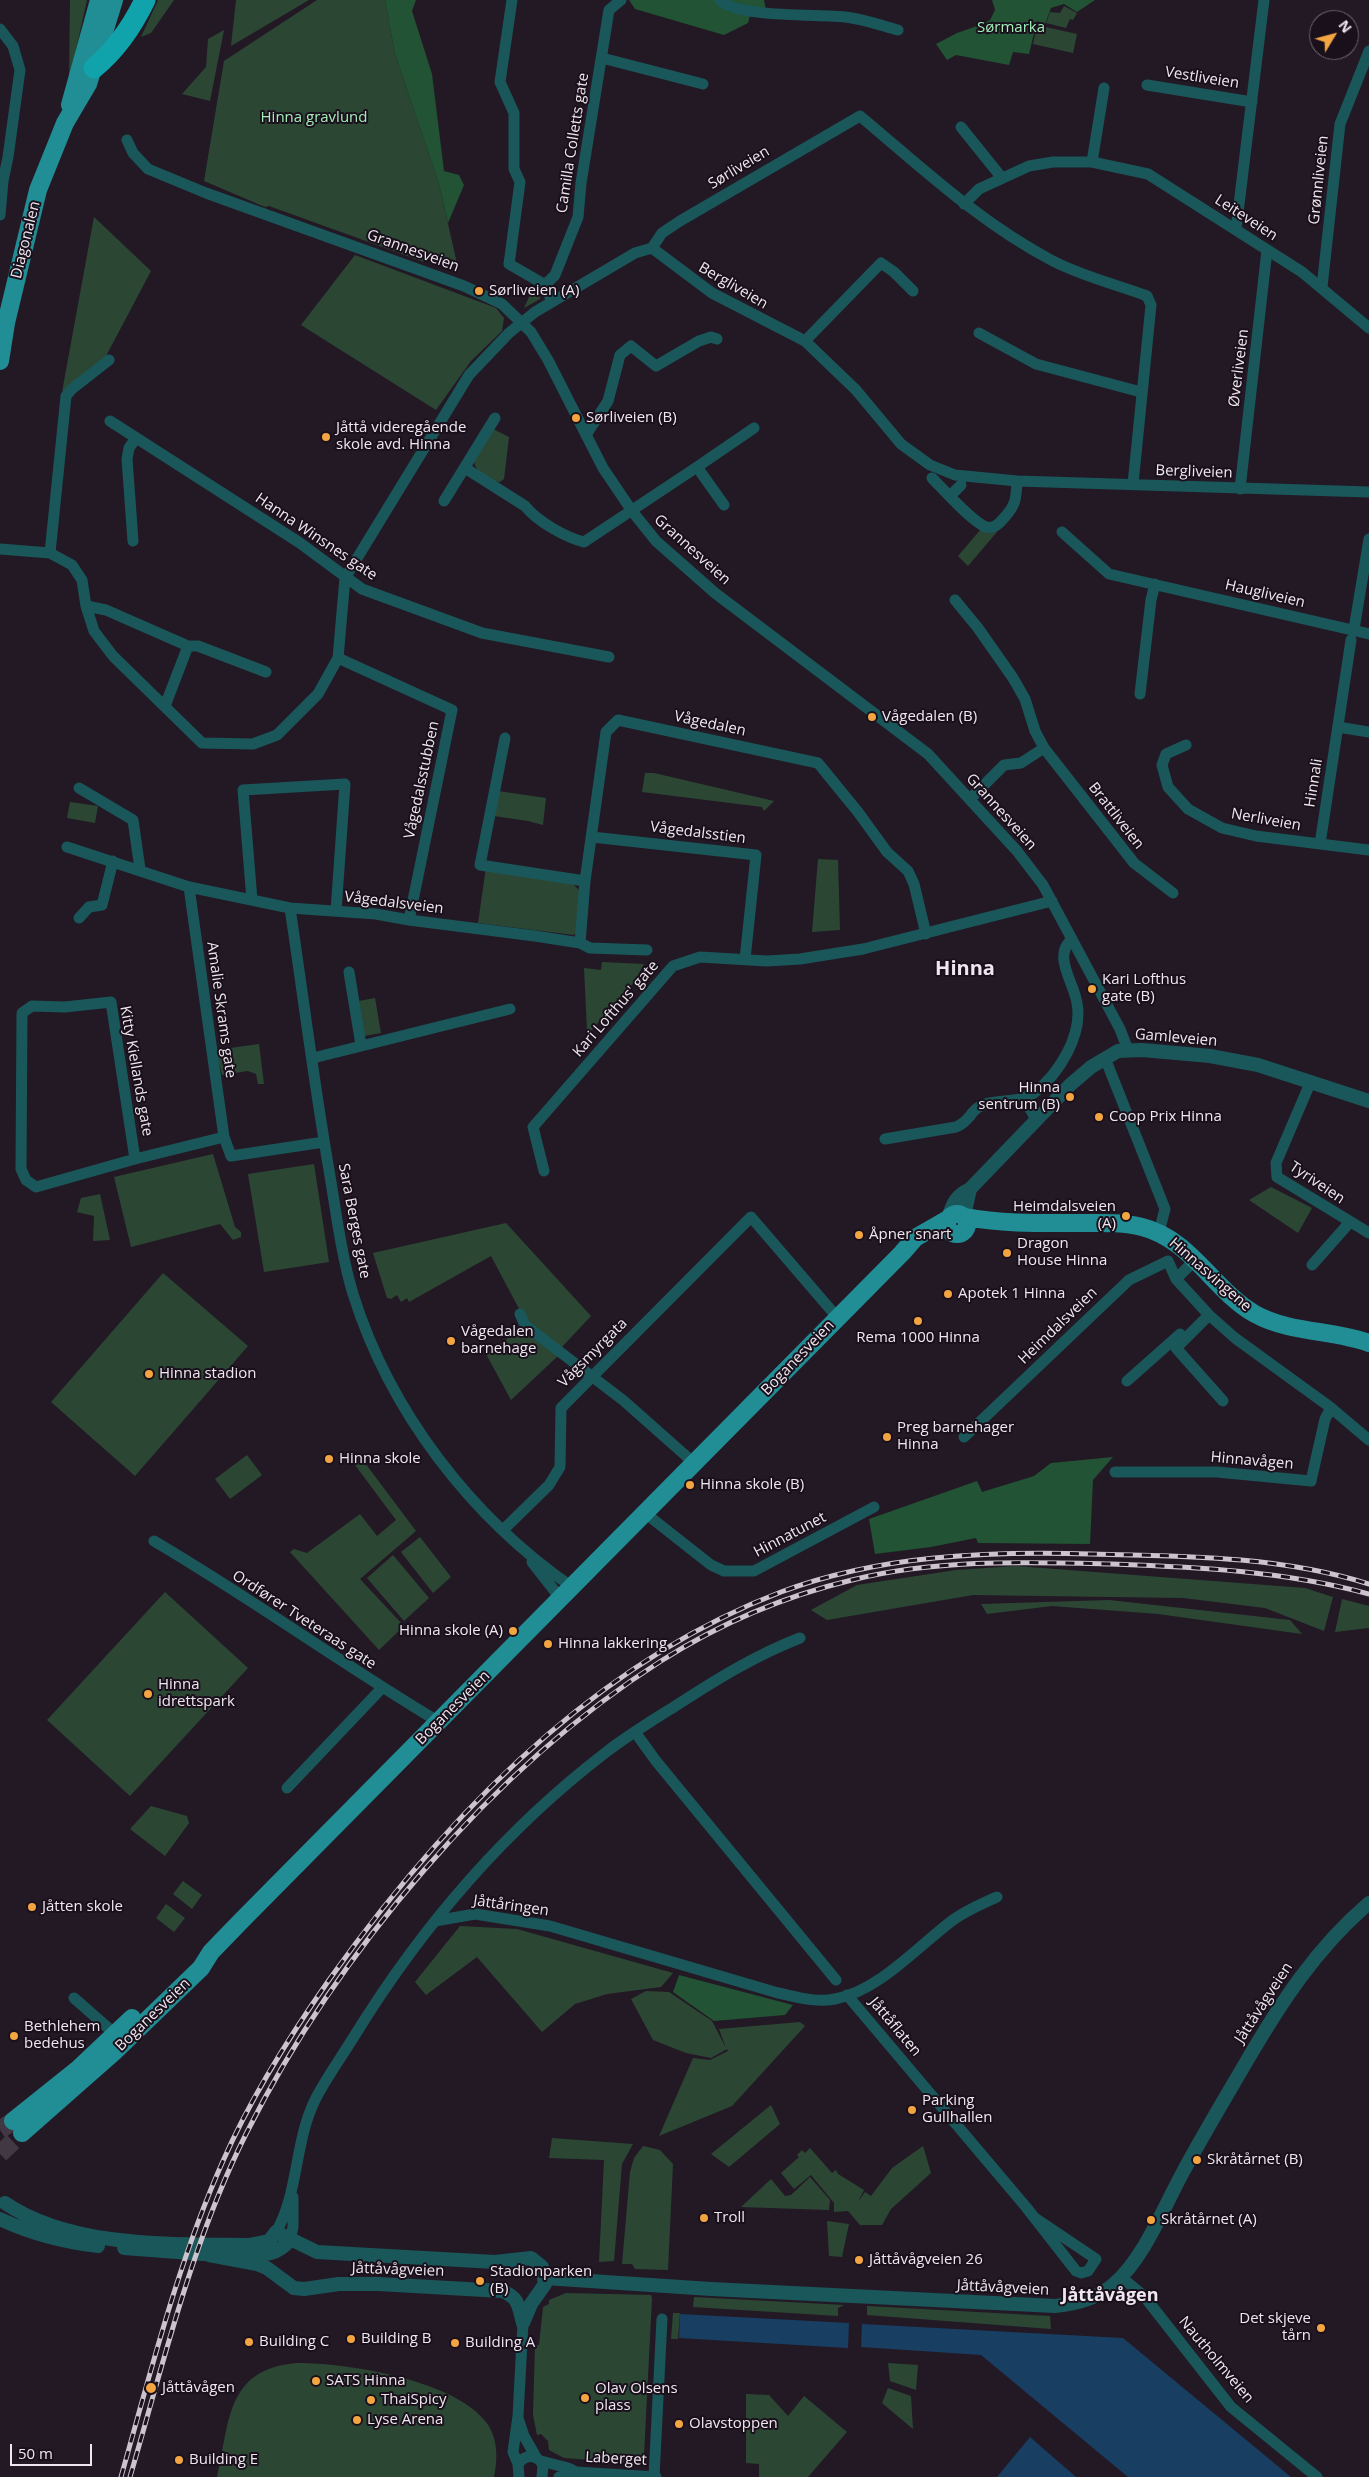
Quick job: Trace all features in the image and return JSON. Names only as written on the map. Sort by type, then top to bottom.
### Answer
[{"type":"highway","points":[[94,68],[114,51],[136,19],[145,0]]},
{"type":"main road","name":"Diagonalen","points":[[66,123],[99,0]]},
{"type":"main road","name":"Diagonalen","points":[[0,361],[6,323],[38,190],[66,123],[88,84],[114,0]]},
{"type":"main road","name":"Hinnasvingene","points":[[957,1222],[1122,1223],[1158,1232],[1178,1245],[1233,1297],[1257,1315],[1283,1324],[1369,1343]]},
{"type":"main road","name":"Boganesveien","points":[[211,1952],[195,1961],[78,2068],[18,2127],[114,2052],[201,1968],[211,1952],[902,1253],[933,1238],[957,1222]]},
{"type":"street","points":[[512,0],[500,82],[514,113],[516,143],[514,168],[520,182],[509,264],[545,285],[552,300]]},
{"type":"street","name":"Camilla Colletts gate","points":[[545,285],[555,275],[578,217],[592,108],[609,10],[620,0]]},
{"type":"street","points":[[720,0],[727,7],[743,11],[846,17],[898,30]]},
{"type":"street","name":"Vestliveien","points":[[1236,229],[1264,0]]},
{"type":"street","points":[[0,29],[13,46],[20,70],[3,181],[0,215]]},
{"type":"street","name":"Grønnliveien","points":[[1322,287],[1340,124],[1369,51]]},
{"type":"street","name":"Camilla Colletts gate","points":[[602,58],[703,84]]},
{"type":"street","name":"Vestliveien","points":[[1147,85],[1252,102]]},
{"type":"street","points":[[1092,162],[1104,88]]},
{"type":"street","name":"Sørliveien","points":[[345,578],[468,375],[522,322],[552,300],[635,253],[652,248],[662,233],[753,177],[860,116],[964,204]]},
{"type":"street","points":[[961,127],[1002,178]]},
{"type":"street","name":"Grannesveien","points":[[127,140],[132,153],[148,168],[206,193],[464,286],[502,304],[522,322],[540,346],[603,468],[632,511],[663,548],[716,593],[928,754],[1026,862],[1052,901],[1120,1028],[1128,1050]]},
{"type":"street","name":"Leiteveien","points":[[964,204],[979,189],[1002,178],[1029,166],[1053,162],[1092,162],[1148,174],[1236,229],[1322,287],[1369,328]]},
{"type":"street","points":[[964,204],[1009,236],[1053,261],[1102,282],[1147,296],[1151,305],[1141,392],[1134,484]]},
{"type":"street","name":"Bergliveien","points":[[652,248],[712,293],[805,341],[856,390],[901,444],[930,465],[955,475],[1017,481],[1369,492]]},
{"type":"street","name":"Øverliveien","points":[[1240,489],[1267,250]]},
{"type":"street","points":[[805,341],[881,264],[894,272],[913,291]]},
{"type":"street","points":[[979,333],[1036,364],[1141,392]]},
{"type":"street","points":[[586,436],[608,401],[620,355],[631,346],[656,366],[700,341],[711,337],[717,339]]},
{"type":"street","points":[[50,553],[66,396],[72,388],[109,360]]},
{"type":"street","points":[[444,501],[495,418]]},
{"type":"street","name":"Hanna Winsnes gate","points":[[110,421],[300,543],[362,589],[482,633],[609,657]]},
{"type":"street","points":[[465,468],[525,506],[532,514],[574,540],[584,542],[754,428]]},
{"type":"street","points":[[133,541],[127,459],[129,448],[136,438]]},
{"type":"street","points":[[697,467],[724,505]]},
{"type":"street","points":[[932,478],[981,525],[993,528],[999,525],[1014,508],[1017,497],[1017,481]]},
{"type":"street","points":[[950,496],[960,485]]},
{"type":"street","name":"Haugliveien","points":[[1062,532],[1109,574],[1155,584],[1352,635],[1369,634]]},
{"type":"street","name":"Hinnali","points":[[1320,844],[1352,635],[1369,539]]},
{"type":"street","points":[[0,549],[50,553],[72,564],[82,580],[86,606],[94,631],[113,656],[202,743],[253,744],[278,735],[318,694],[338,658],[345,578]]},
{"type":"street","points":[[1140,694],[1151,600],[1155,584]]},
{"type":"street","name":"Brattliveien","points":[[955,600],[978,628],[1016,684],[1025,699],[1035,731],[1044,748],[1134,862],[1173,893]]},
{"type":"street","points":[[86,606],[106,610],[188,646],[198,646],[266,672]]},
{"type":"street","points":[[165,706],[188,646]]},
{"type":"street","name":"Vågedalsstubben","points":[[338,658],[422,694],[452,710],[409,920]]},
{"type":"street","name":"Vågedalen","points":[[580,944],[585,881],[606,732],[618,720],[813,761],[822,765],[887,852],[908,871],[914,884],[926,934]]},
{"type":"street","points":[[1338,727],[1369,732]]},
{"type":"street","points":[[505,738],[480,864],[585,881]]},
{"type":"street","name":"Nerliveien","points":[[1186,745],[1166,754],[1162,765],[1168,787],[1188,809],[1222,828],[1256,836],[1369,850]]},
{"type":"street","points":[[970,799],[1004,765],[1021,762],[1044,748]]},
{"type":"street","points":[[252,900],[243,790],[345,784],[336,911]]},
{"type":"street","points":[[78,788],[133,820],[140,869]]},
{"type":"street","name":"Vågedalsstien","points":[[592,837],[756,855],[745,959]]},
{"type":"street","name":"Vågedalsveien","points":[[67,847],[189,886],[290,908],[376,914],[580,944],[590,948],[647,950]]},
{"type":"street","points":[[79,918],[89,907],[102,904],[113,861]]},
{"type":"street","name":"Amalie Skrams gate","points":[[189,886],[224,1137]]},
{"type":"street","name":"Kari Lofthus' gate","points":[[544,1171],[533,1127],[673,966],[700,957],[767,961],[832,955],[926,934],[1052,901]]},
{"type":"street","name":"Sara Berges gate","points":[[290,908],[324,1142],[344,1260],[362,1321],[394,1392],[446,1469],[502,1530],[566,1593]]},
{"type":"street","points":[[885,1140],[956,1127],[966,1123],[978,1107],[1027,1096],[1043,1086],[1059,1066],[1074,1034],[1078,1004],[1062,953],[1072,939]]},
{"type":"street","points":[[350,972],[361,1045]]},
{"type":"street","name":"Kitty Kiellands gate","points":[[135,1159],[111,1002],[66,1007],[32,1006],[22,1013],[21,1169],[26,1180],[36,1187],[135,1159],[224,1137]]},
{"type":"street","points":[[313,1058],[510,1009]]},
{"type":"street","name":"Gamleveien","points":[[957,1222],[970,1189],[1070,1085],[1104,1058],[1118,1051],[1142,1050],[1210,1056],[1258,1065],[1311,1080],[1369,1101]]},
{"type":"street","points":[[1104,1058],[1165,1209],[1158,1232]]},
{"type":"street","name":"Tyriveien","points":[[1311,1080],[1276,1163],[1275,1178],[1369,1233]]},
{"type":"street","points":[[1027,1096],[1029,1107],[1037,1121]]},
{"type":"street","points":[[224,1137],[230,1156],[324,1142]]},
{"type":"street","name":"Vågsmyrgata","points":[[502,1530],[549,1485],[560,1466],[561,1408],[751,1217],[837,1317]]},
{"type":"street","name":"Tyriveien","points":[[1312,1265],[1350,1222]]},
{"type":"street","points":[[1195,1260],[1176,1279],[1207,1313],[1236,1338],[1331,1408],[1369,1440]]},
{"type":"street","name":"Heimdalsveien","points":[[964,1437],[1129,1280],[1168,1261],[1176,1279]]},
{"type":"street","points":[[1127,1381],[1207,1313]]},
{"type":"street","points":[[1207,1313],[1176,1348],[1223,1401]]},
{"type":"street","points":[[520,1314],[525,1325],[624,1401],[694,1463]]},
{"type":"street","name":"Hinnavågen","points":[[1115,1472],[1217,1472],[1311,1481],[1325,1419],[1331,1408]]},
{"type":"street","name":"Hinnatunet","points":[[645,1513],[711,1565],[724,1571],[754,1571],[874,1507]]},
{"type":"street","name":"Ordfører Tveteraas gate","points":[[154,1541],[229,1589],[268,1610],[382,1688],[439,1722]]},
{"type":"street","points":[[5,2204],[47,2224],[82,2234],[113,2238],[249,2245],[269,2241],[282,2223],[304,2129],[316,2099],[379,1996],[435,1921],[478,1869],[550,1799],[604,1753],[740,1666],[800,1638]]},
{"type":"street","points":[[288,1788],[382,1688]]},
{"type":"street","points":[[635,1732],[656,1761],[836,1980]]},
{"type":"street","name":"Jåttåflaten","points":[[997,1897],[970,1909],[889,1973],[847,1995],[870,2019],[1035,2218],[1076,2271],[1081,2273],[1088,2271],[1096,2259],[1035,2218]]},
{"type":"street","name":"Jåttåvågveien","points":[[276,2232],[317,2252],[495,2262],[531,2258],[542,2267],[545,2278],[711,2289],[1055,2306],[1077,2303],[1098,2295],[1121,2277],[1140,2250],[1204,2134],[1288,1993],[1324,1947],[1350,1919],[1369,1903]]},
{"type":"street","name":"Jåttåringen","points":[[435,1921],[475,1914],[514,1919],[550,1926],[805,1999],[836,1999],[847,1995]]},
{"type":"street","points":[[74,1998],[115,2034]]},
{"type":"street","points":[[290,2240],[294,2214],[292,2185]]},
{"type":"street","name":"Jåttåvågveien","points":[[0,2219],[26,2231],[65,2242],[209,2255],[257,2264],[267,2268],[294,2288],[304,2289],[339,2284],[378,2284],[502,2291],[514,2297],[520,2304],[523,2323]]},
{"type":"street","name":"Jåttåvågveien","points":[[209,2255],[272,2254],[280,2250],[290,2240]]},
{"type":"street","name":"Nautholmveien","points":[[1121,2277],[1144,2296],[1231,2407],[1317,2477]]},
{"type":"street","points":[[518,2473],[513,2452],[518,2416],[523,2323],[531,2304],[542,2291],[545,2278]]},
{"type":"street","name":"Laberget","points":[[559,2477],[576,2472],[655,2477],[662,2319]]},
{"type":"street","points":[[518,2416],[524,2436],[544,2469],[542,2477]]},
{"type":"street","points":[[518,2473],[526,2457],[539,2459]]},
{"type":"street","name":"Laberget","points":[[539,2459],[576,2472]]},
{"type":"green space","points":[[70,0],[87,0],[69,82]]},
{"type":"green space","points":[[158,0],[174,0],[151,33],[141,37]]},
{"type":"green space","points":[[236,0],[309,0],[231,46]]},
{"type":"green space","name":"Hinna gravlund","points":[[317,0],[385,0],[395,54],[439,184],[458,268],[430,258],[424,262],[269,206],[265,207],[204,181],[224,61]]},
{"type":"green space","points":[[385,0],[416,0],[412,11],[432,74],[444,171],[459,175],[464,185],[448,223],[439,184],[395,54]]},
{"type":"green space","points":[[629,0],[764,0],[766,10],[752,8],[748,23],[724,35],[635,9]]},
{"type":"green space","name":"Sørmarka","points":[[992,0],[1095,0],[1077,12],[1064,4],[1051,8],[1045,24],[1037,21],[1029,54],[1013,52],[1009,65],[956,55],[947,60],[936,44],[957,33],[990,20],[995,10]]},
{"type":"green space","points":[[1064,6],[1077,13],[1073,20],[1070,19],[1066,28],[1046,23],[1050,12],[1060,13]]},
{"type":"green space","points":[[1037,25],[1077,34],[1073,53],[1033,44]]},
{"type":"green space","points":[[224,30],[210,101],[182,94],[206,67],[208,39]]},
{"type":"green space","points":[[94,217],[151,271],[106,356],[62,392]]},
{"type":"green space","points":[[355,255],[496,308],[504,318],[502,331],[471,361],[436,410],[301,325]]},
{"type":"green space","points":[[534,286],[540,291],[540,299],[524,308]]},
{"type":"green space","points":[[493,429],[509,437],[504,479],[500,482],[484,475],[477,469],[474,461]]},
{"type":"green space","points":[[1002,526],[968,566],[958,556],[981,529]]},
{"type":"green space","points":[[645,773],[654,773],[774,801],[764,811],[762,807],[642,792]]},
{"type":"green space","points":[[498,791],[546,798],[543,825],[494,816]]},
{"type":"green space","points":[[70,802],[98,806],[95,823],[67,818]]},
{"type":"green space","points":[[818,859],[838,860],[840,930],[812,932]]},
{"type":"green space","points":[[486,867],[571,882],[580,891],[577,931],[574,935],[478,923]]},
{"type":"green space","points":[[602,962],[644,964],[635,981],[589,1033],[587,1030],[584,968],[601,970]]},
{"type":"green space","points":[[375,998],[381,1033],[364,1036],[359,1001]]},
{"type":"green space","points":[[259,1044],[264,1084],[258,1084],[256,1074],[248,1071],[222,1075],[216,1050]]},
{"type":"green space","points":[[213,1154],[235,1227],[241,1232],[241,1237],[233,1240],[220,1224],[131,1247],[114,1177]]},
{"type":"green space","points":[[314,1164],[329,1262],[264,1272],[248,1174]]},
{"type":"green space","points":[[1271,1187],[1312,1208],[1298,1233],[1249,1200]]},
{"type":"green space","points":[[100,1194],[110,1240],[93,1241],[94,1216],[77,1212],[81,1198]]},
{"type":"green space","points":[[506,1223],[591,1316],[561,1348],[525,1320],[491,1256],[409,1302],[407,1298],[401,1302],[397,1295],[391,1299],[387,1298],[373,1253]]},
{"type":"green space","name":"Hinna stadion","points":[[163,1273],[248,1346],[135,1476],[51,1402]]},
{"type":"green space","points":[[522,1328],[559,1355],[511,1400],[486,1354]]},
{"type":"green space","points":[[247,1455],[262,1475],[230,1499],[215,1479]]},
{"type":"green space","points":[[359,1455],[416,1531],[360,1579],[404,1626],[379,1650],[290,1552],[294,1549],[307,1553],[360,1514],[377,1536],[396,1520],[352,1461]]},
{"type":"green space","points":[[1113,1457],[1093,1480],[1090,1544],[978,1543],[976,1538],[931,1547],[875,1554],[869,1519],[977,1481],[982,1492],[1034,1476],[1051,1463]]},
{"type":"green space","points":[[420,1537],[451,1577],[433,1593],[401,1552]]},
{"type":"green space","points":[[393,1555],[429,1598],[404,1621],[367,1578]]},
{"type":"green space","points":[[1016,1566],[1305,1588],[1333,1597],[1324,1631],[1265,1608],[1183,1598],[973,1595],[827,1620],[811,1610],[857,1585],[956,1570]]},
{"type":"green space","name":"Hinna idrettspark","points":[[165,1592],[248,1668],[130,1796],[47,1720]]},
{"type":"green space","points":[[1342,1599],[1369,1606],[1369,1628],[1335,1632]]},
{"type":"green space","points":[[1109,1600],[1290,1620],[1302,1634],[1158,1614],[1052,1606],[987,1614],[981,1604]]},
{"type":"green space","points":[[151,1806],[187,1816],[189,1823],[165,1856],[130,1829]]},
{"type":"green space","points":[[183,1881],[202,1895],[192,1909],[173,1894]]},
{"type":"green space","points":[[166,1904],[185,1918],[174,1932],[156,1918]]},
{"type":"green space","points":[[460,1926],[517,1929],[673,1973],[661,1987],[607,1994],[575,2004],[542,2032],[477,1957],[426,1995],[415,1982]]},
{"type":"green space","points":[[679,1975],[793,2005],[785,2015],[714,2021],[673,1992]]},
{"type":"green space","points":[[646,1991],[669,1992],[712,2021],[726,2048],[719,2029],[800,2022],[805,2026],[732,2106],[659,2136],[693,2058],[710,2060],[728,2051],[727,2049],[711,2058],[686,2053],[653,2040],[631,1999]]},
{"type":"green space","points":[[771,2105],[780,2124],[729,2167],[711,2154]]},
{"type":"green space","points":[[552,2138],[633,2144],[622,2164],[614,2261],[599,2262],[604,2160],[549,2158]]},
{"type":"green space","points":[[643,2146],[660,2150],[673,2164],[668,2270],[635,2269],[632,2264],[622,2264],[630,2172],[634,2158]]},
{"type":"green space","points":[[923,2146],[931,2173],[891,2209],[882,2225],[860,2225],[848,2211],[834,2212],[834,2203],[811,2175],[794,2189],[781,2173],[799,2157],[797,2155],[802,2150],[805,2153],[810,2148],[832,2173],[836,2170],[838,2174],[864,2190],[858,2202],[865,2192],[871,2196],[892,2168]]},
{"type":"green space","points":[[810,2177],[830,2200],[829,2210],[741,2207],[771,2179],[785,2196],[791,2195]]},
{"type":"green space","points":[[827,2221],[849,2224],[842,2257],[829,2256]]},
{"type":"green space","points":[[566,2293],[651,2295],[644,2455],[635,2463],[564,2458],[549,2450],[548,2441],[541,2434],[537,2435],[533,2415],[535,2345],[539,2345],[543,2307],[549,2304],[549,2300]]},
{"type":"green space","points":[[694,2297],[844,2305],[838,2308],[838,2316],[693,2307]]},
{"type":"green space","points":[[867,2306],[1050,2316],[1051,2329],[867,2315]]},
{"type":"green space","points":[[673,2313],[680,2313],[678,2339],[671,2339]]},
{"type":"green space","name":"Lyse Arena","points":[[297,2363],[344,2366],[399,2377],[450,2395],[471,2407],[486,2422],[495,2441],[496,2463],[494,2477],[217,2477],[229,2418],[235,2401],[244,2387],[256,2375],[274,2367]]},
{"type":"green space","points":[[888,2363],[918,2365],[916,2390],[890,2381]]},
{"type":"green space","points":[[888,2388],[911,2396],[913,2429],[882,2403]]},
{"type":"green space","points":[[746,2394],[769,2395],[788,2416],[804,2396],[847,2432],[808,2477],[759,2477],[759,2464],[746,2463]]},
{"type":"water","points":[[680,2314],[849,2323],[848,2348],[679,2338]]},
{"type":"water","points":[[862,2324],[1123,2338],[1291,2477],[1128,2477],[981,2355],[861,2347]]},
{"type":"water","points":[[1030,2437],[1076,2477],[997,2477]]},
{"type":"tunnel","points":[[0,2130],[13,2121]]},
{"type":"tunnel","points":[[0,2154],[22,2133]]},
{"type":"railway","points":[[121,2477],[166,2317],[192,2238],[234,2137],[272,2068],[329,1980],[422,1861],[473,1805],[527,1752],[585,1704],[647,1660],[712,1623],[781,1592],[857,1570],[895,1563],[934,1558],[1013,1553],[1196,1557],[1232,1559],[1301,1568],[1369,1584]]},
{"type":"railway","points":[[130,2477],[167,2346],[210,2216],[247,2132],[283,2065],[325,1999],[373,1933],[424,1870],[479,1810],[538,1755],[598,1705],[661,1661],[729,1623],[802,1594],[852,1580],[916,1568],[981,1563],[1111,1564],[1176,1567],[1273,1575],[1337,1586],[1369,1594]]},
{"type":"place","name":"Sørliveien (A)","points":[[479,291]]},
{"type":"place","name":"Sørliveien (B)","points":[[576,418]]},
{"type":"place","name":"Jåttå videregående skole avd. Hinna","points":[[326,437]]},
{"type":"place","name":"Vågedalen (B)","points":[[872,717]]},
{"type":"place","name":"Kari Lofthus gate (B)","points":[[1092,989]]},
{"type":"place","name":"Hinna sentrum (B)","points":[[1070,1097]]},
{"type":"place","name":"Coop Prix Hinna","points":[[1099,1117]]},
{"type":"place","name":"Heimdalsveien (A)","points":[[1126,1216]]},
{"type":"place","name":"Åpner snart","points":[[859,1235]]},
{"type":"place","name":"Dragon House Hinna","points":[[1007,1253]]},
{"type":"place","name":"Apotek 1 Hinna","points":[[948,1294]]},
{"type":"place","name":"Rema 1000 Hinna","points":[[918,1321]]},
{"type":"place","name":"Vågedalen barnehage","points":[[451,1341]]},
{"type":"place","name":"Hinna stadion","points":[[149,1374]]},
{"type":"place","name":"Preg barnehager Hinna","points":[[887,1437]]},
{"type":"place","name":"Hinna skole","points":[[329,1459]]},
{"type":"place","name":"Hinna skole (B)","points":[[690,1485]]},
{"type":"place","name":"Hinna skole (A)","points":[[513,1631]]},
{"type":"place","name":"Hinna lakkering","points":[[548,1644]]},
{"type":"place","name":"Hinna idrettspark","points":[[148,1694]]},
{"type":"place","name":"Jåtten skole","points":[[32,1907]]},
{"type":"place","name":"Bethlehem bedehus","points":[[14,2036]]},
{"type":"place","name":"Parking Gullhallen","points":[[912,2110]]},
{"type":"place","name":"Skråtårnet (B)","points":[[1197,2160]]},
{"type":"place","name":"Troll","points":[[704,2218]]},
{"type":"place","name":"Skråtårnet (A)","points":[[1151,2220]]},
{"type":"place","name":"Jåttåvågveien 26","points":[[859,2260]]},
{"type":"place","name":"Stadionparken (B)","points":[[480,2281]]},
{"type":"place","name":"Det skjeve tårn","points":[[1321,2328]]},
{"type":"place","name":"Building B","points":[[351,2339]]},
{"type":"place","name":"Building C","points":[[249,2342]]},
{"type":"place","name":"Building A","points":[[455,2343]]},
{"type":"place","name":"SATS Hinna","points":[[316,2381]]},
{"type":"place","name":"Jåttåvågen","points":[[151,2388]]},
{"type":"place","name":"Olav Olsens plass","points":[[585,2398]]},
{"type":"place","name":"ThaiSpicy","points":[[371,2400]]},
{"type":"place","name":"Lyse Arena","points":[[357,2420]]},
{"type":"place","name":"Olavstoppen","points":[[679,2424]]},
{"type":"place","name":"Building E","points":[[179,2460]]},
{"type":"district","name":"Hinna","points":[[965,969]]},
{"type":"district","name":"Jåttåvågen","points":[[1110,2296]]}]
